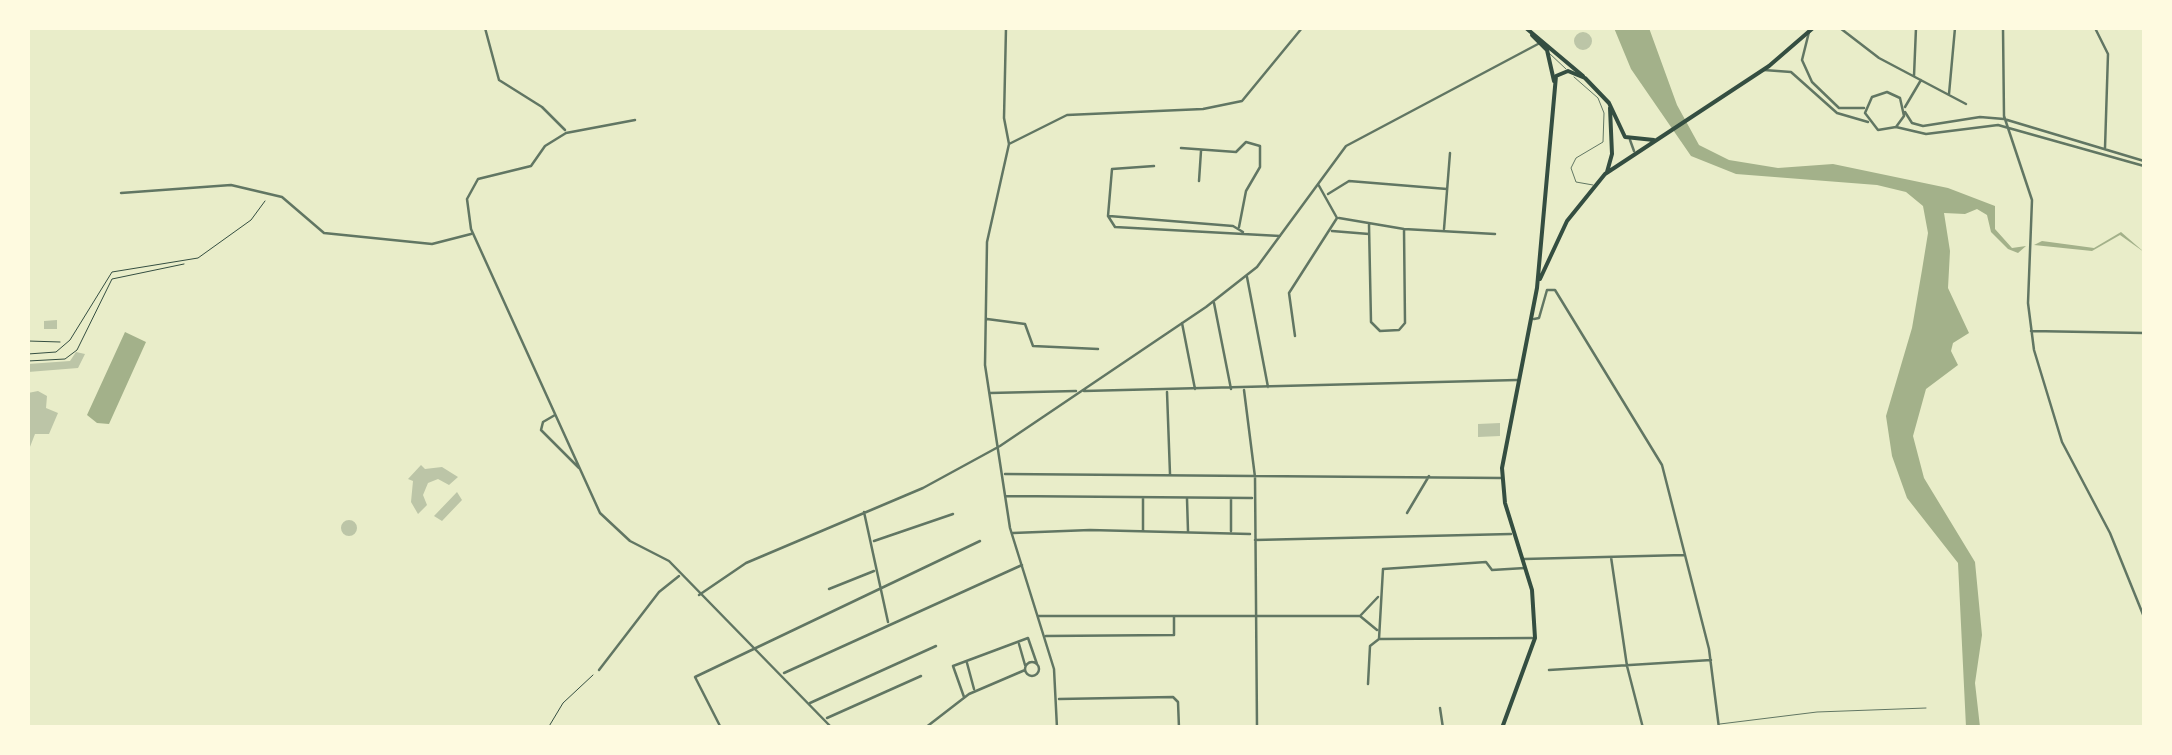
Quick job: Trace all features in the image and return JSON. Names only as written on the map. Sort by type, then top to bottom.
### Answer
[{"type":"main road","points":[[1502,728],[1535,638],[1527,568],[1514,533],[1502,478],[1517,380],[1537,288],[1554,81],[1547,50],[1526,28],[1609,103],[1619,130],[1630,140],[1654,140]]},
{"type":"main road","points":[[1537,288],[1552,248],[1595,184],[1634,153],[1762,70],[1811,30]]},
{"type":"main road","points":[[1554,81],[1560,72],[1568,71],[1585,78]]},
{"type":"main road","points":[[1606,174],[1612,157],[1609,103]]},
{"type":"main road","points":[[1542,243],[1552,248]]},
{"type":"street","points":[[484,28],[497,78],[542,107],[568,132]]},
{"type":"street","points":[[1006,28],[1004,107],[1009,144],[990,222],[985,319],[990,393],[1012,533],[1053,667],[1057,728]]},
{"type":"street","points":[[1009,144],[1066,115],[1208,109],[1242,101],[1302,28]]},
{"type":"street","points":[[1840,28],[1868,51],[1966,104]]},
{"type":"street","points":[[1914,76],[1916,28]]},
{"type":"street","points":[[1949,94],[1955,28]]},
{"type":"street","points":[[2003,28],[2004,119],[2032,197],[2031,331],[2062,442],[2110,534],[2144,617]]},
{"type":"street","points":[[2094,28],[2108,54],[2106,148]]},
{"type":"street","points":[[1811,30],[1802,60],[1812,82],[1839,108],[1866,108]]},
{"type":"street","points":[[699,595],[746,563],[923,488],[1000,446],[1214,302],[1247,275],[1282,236],[1340,151],[1374,128],[1540,43]]},
{"type":"street","points":[[1762,70],[1791,72],[1836,112],[1884,131],[1896,128],[1926,134],[1976,126],[2007,127],[2144,164]]},
{"type":"street","points":[[1896,128],[1908,96],[1921,79]]},
{"type":"street","points":[[1868,122],[1866,108],[1876,94],[1908,96]]},
{"type":"street","points":[[1898,96],[1912,123],[1923,126],[1980,117],[2004,119],[2106,148],[2144,164]]},
{"type":"street","points":[[635,120],[568,132],[548,143],[531,166],[474,182],[467,204],[472,234],[607,521],[630,541],[661,554],[782,674],[829,727]]},
{"type":"street","points":[[1630,140],[1634,153]]},
{"type":"street","points":[[1181,148],[1236,152],[1246,142],[1261,147],[1260,165],[1246,190],[1239,227]]},
{"type":"street","points":[[1199,180],[1202,149]]},
{"type":"street","points":[[1444,231],[1450,153]]},
{"type":"street","points":[[1108,216],[1112,168],[1154,166]]},
{"type":"street","points":[[1318,182],[1339,219],[1340,233]]},
{"type":"street","points":[[1325,196],[1349,182],[1447,188]]},
{"type":"street","points":[[121,193],[222,184],[270,193],[291,203],[308,224],[324,234],[426,244],[472,234]]},
{"type":"street","points":[[1108,216],[1121,228],[1282,236]]},
{"type":"street","points":[[1108,216],[1239,227],[1244,233]]},
{"type":"street","points":[[1339,219],[1494,234]]},
{"type":"street","points":[[1295,336],[1290,293],[1339,219]]},
{"type":"street","points":[[1370,225],[1372,324],[1378,331],[1399,330],[1406,319],[1404,228]]},
{"type":"street","points":[[1331,230],[1370,234]]},
{"type":"street","points":[[1247,275],[1268,389]]},
{"type":"street","points":[[1531,319],[1539,319],[1550,288],[1569,307],[1662,466],[1710,660],[1718,726]]},
{"type":"street","points":[[1214,302],[1231,390]]},
{"type":"street","points":[[985,319],[1025,324],[1033,346],[1098,349]]},
{"type":"street","points":[[1182,322],[1196,390]]},
{"type":"street","points":[[2031,331],[2144,333]]},
{"type":"street","points":[[990,393],[1517,380]]},
{"type":"street","points":[[1244,389],[1255,477],[1257,728]]},
{"type":"street","points":[[1167,390],[1170,476]]},
{"type":"street","points":[[556,414],[541,428],[582,471]]},
{"type":"street","points":[[560,451],[570,441]]},
{"type":"street","points":[[1004,474],[1502,478]]},
{"type":"street","points":[[1406,512],[1428,476]]},
{"type":"street","points":[[1006,496],[1253,498]]},
{"type":"street","points":[[1142,532],[1143,497]]},
{"type":"street","points":[[1188,498],[1188,533]]},
{"type":"street","points":[[1230,498],[1231,534]]},
{"type":"street","points":[[864,511],[889,624]]},
{"type":"street","points":[[871,542],[953,514]]},
{"type":"street","points":[[1012,533],[1142,532],[1253,537],[1514,533]]},
{"type":"street","points":[[721,728],[695,677],[752,646],[980,540]]},
{"type":"street","points":[[1524,559],[1686,555]]},
{"type":"street","points":[[1611,557],[1627,666],[1644,728]]},
{"type":"street","points":[[1379,639],[1382,570],[1486,562],[1492,570],[1527,568]]},
{"type":"street","points":[[782,674],[1022,565]]},
{"type":"street","points":[[829,589],[877,570]]},
{"type":"street","points":[[599,670],[659,592],[681,575]]},
{"type":"street","points":[[1360,616],[1379,596]]},
{"type":"street","points":[[1044,636],[1174,636],[1174,615]]},
{"type":"street","points":[[1038,616],[1360,616],[1378,630]]},
{"type":"street","points":[[1368,684],[1370,646],[1379,639],[1535,638]]},
{"type":"street","points":[[964,697],[953,666],[1018,642],[1031,639],[1038,666],[1034,676],[1026,668],[1018,642]]},
{"type":"street","points":[[809,704],[936,646]]},
{"type":"street","points":[[1549,670],[1710,660]]},
{"type":"street","points":[[966,662],[975,691]]},
{"type":"street","points":[[925,728],[975,691],[1026,668],[1053,667]]},
{"type":"street","points":[[824,719],[921,676]]},
{"type":"street","points":[[1057,700],[1174,697],[1179,728]]},
{"type":"street","points":[[1440,708],[1444,728]]},
{"type":"lane","points":[[1547,50],[1596,96],[1604,110],[1604,142],[1576,158],[1571,168],[1576,182],[1595,184]]},
{"type":"lane","points":[[1718,726],[1822,712],[1926,708]]},
{"type":"path","points":[[28,361],[65,359],[78,350],[112,279],[176,269],[198,258],[251,220],[270,193]]},
{"type":"path","points":[[28,354],[56,352],[70,340],[112,272],[160,262],[187,262]]},
{"type":"path","points":[[28,341],[56,339],[60,345]]},
{"type":"path","points":[[548,728],[563,702],[599,670]]},
{"type":"shaded area","points":[[1614,28],[1649,28],[1677,105],[1699,145],[1729,160],[1778,168],[1833,164],[1948,188],[1995,206],[1995,229],[2012,248],[2026,246],[2018,253],[2008,249],[1991,232],[1987,215],[1977,209],[1965,214],[1944,213],[1950,251],[1948,288],[1969,333],[1953,343],[1951,351],[1958,365],[1926,389],[1913,436],[1924,478],[1975,562],[1982,635],[1975,683],[1980,727],[1966,727],[1958,563],[1907,498],[1892,456],[1886,416],[1912,328],[1928,233],[1923,206],[1906,192],[1877,185],[1736,174],[1691,156],[1631,69]]},
{"type":"shaded area","points":[[2121,232],[2144,252],[2120,235],[2092,251],[2034,245],[2042,241],[2094,248]]},
{"type":"shaded area","points":[[125,332],[146,342],[109,424],[97,423],[87,415]]},
{"type":"building","points":[[1583,32],[1592,41],[1583,50],[1574,41]]},
{"type":"building","points":[[57,320],[57,329],[44,329],[44,321]]},
{"type":"building","points":[[76,352],[85,354],[78,368],[28,372],[28,364],[70,361]]},
{"type":"building","points":[[38,391],[47,396],[46,408],[58,413],[49,434],[35,434],[28,452],[28,393]]},
{"type":"building","points":[[1500,423],[1500,436],[1478,437],[1478,424]]},
{"type":"building","points":[[421,465],[425,469],[442,467],[458,477],[449,485],[438,479],[428,483],[423,495],[427,505],[418,514],[411,502],[413,481],[408,479]]},
{"type":"building","points":[[457,492],[462,500],[442,521],[434,516]]},
{"type":"building","points":[[349,520],[357,528],[349,536],[341,528]]}]
